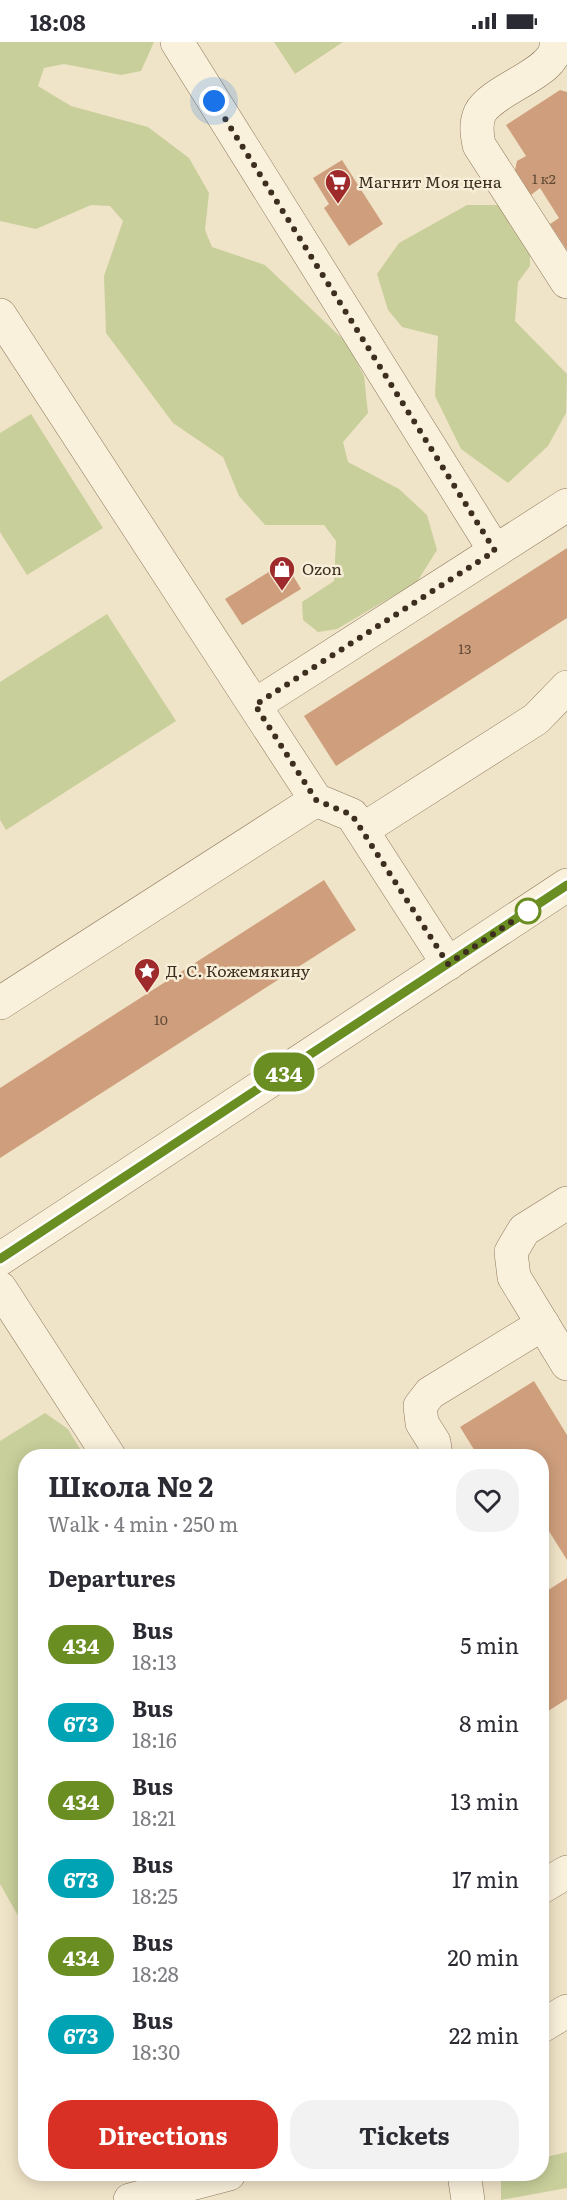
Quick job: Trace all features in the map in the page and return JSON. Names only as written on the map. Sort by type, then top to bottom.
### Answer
[{"type":"street","points":[[177,42],[495,551]]},
{"type":"street","points":[[556,42],[557,48],[548,64],[488,102],[479,114],[476,130],[479,145],[567,282]]},
{"type":"street","points":[[0,315],[316,800],[352,815],[448,964]]},
{"type":"street","points":[[255,705],[567,506]]},
{"type":"street","points":[[362,830],[536,719],[567,687]]},
{"type":"street","points":[[0,1003],[316,800]]},
{"type":"street","points":[[0,1259],[448,964],[564,894]]},
{"type":"street","points":[[567,1203],[524,1230],[511,1252],[514,1277],[567,1364]]},
{"type":"street","points":[[0,1288],[104,1449]]},
{"type":"street","points":[[435,1449],[434,1442],[422,1423],[420,1406],[430,1393],[543,1324]]},
{"type":"street","points":[[549,1883],[567,1872]]},
{"type":"street","points":[[549,2022],[567,2012]]},
{"type":"street","points":[[138,2190],[186,2181]]},
{"type":"street","points":[[466,2181],[468,2200]]},
{"type":"green space","points":[[0,42],[154,42],[141,71],[121,75],[64,64],[44,68],[38,86],[71,106],[148,127],[189,158],[209,193],[205,230],[212,247],[265,265],[347,343],[364,376],[368,413],[343,442],[348,462],[399,489],[427,515],[437,550],[417,582],[337,629],[318,632],[303,620],[302,602],[334,581],[336,541],[324,525],[265,525],[239,496],[223,457],[173,423],[106,333],[104,276],[123,221],[110,206],[91,205],[36,229],[0,221]]},
{"type":"green space","points":[[274,42],[343,42],[295,74]]},
{"type":"green space","points":[[467,205],[503,205],[530,229],[530,266],[518,282],[515,321],[567,374],[566,413],[548,446],[508,483],[461,449],[435,396],[438,336],[402,327],[388,310],[377,274],[399,243]]},
{"type":"green space","points":[[31,414],[103,528],[27,575],[0,532],[0,433]]},
{"type":"green space","points":[[107,614],[176,721],[6,830],[0,820],[0,682]]},
{"type":"green space","points":[[45,1413],[68,1429],[80,1449],[18,1449],[18,1916],[0,1884],[0,1441]]},
{"type":"green space","points":[[567,2152],[567,2188],[501,2200],[501,2181],[549,2181],[549,2156]]},
{"type":"building","points":[[560,90],[567,92],[567,250],[550,224],[559,218],[540,188],[531,195],[515,170],[517,161],[526,156],[506,125]]},
{"type":"building","points":[[342,160],[383,224],[349,246],[324,208],[329,204],[313,178]]},
{"type":"building","points":[[567,548],[567,618],[336,766],[304,716]]},
{"type":"building","points":[[285,562],[301,589],[242,625],[225,599]]},
{"type":"building","points":[[324,880],[356,930],[0,1158],[0,1088]]},
{"type":"building","points":[[534,1381],[567,1435],[567,1560],[549,1531],[549,1449],[474,1449],[460,1427]]},
{"type":"building","points":[[567,1578],[567,1699],[549,1711],[549,1590]]},
{"type":"bus line","name":"434","points":[[0,1259],[567,885]]},
{"type":"place","name":"Магнит Моя цена","points":[[338,205]]},
{"type":"place","name":"Ozon","points":[[282,592]]},
{"type":"place","name":"Д. С. Кожемякину","points":[[147,994]]},
{"type":"route","points":[[214,101],[495,551],[255,705],[316,800],[352,815],[448,964],[528,911]]}]
